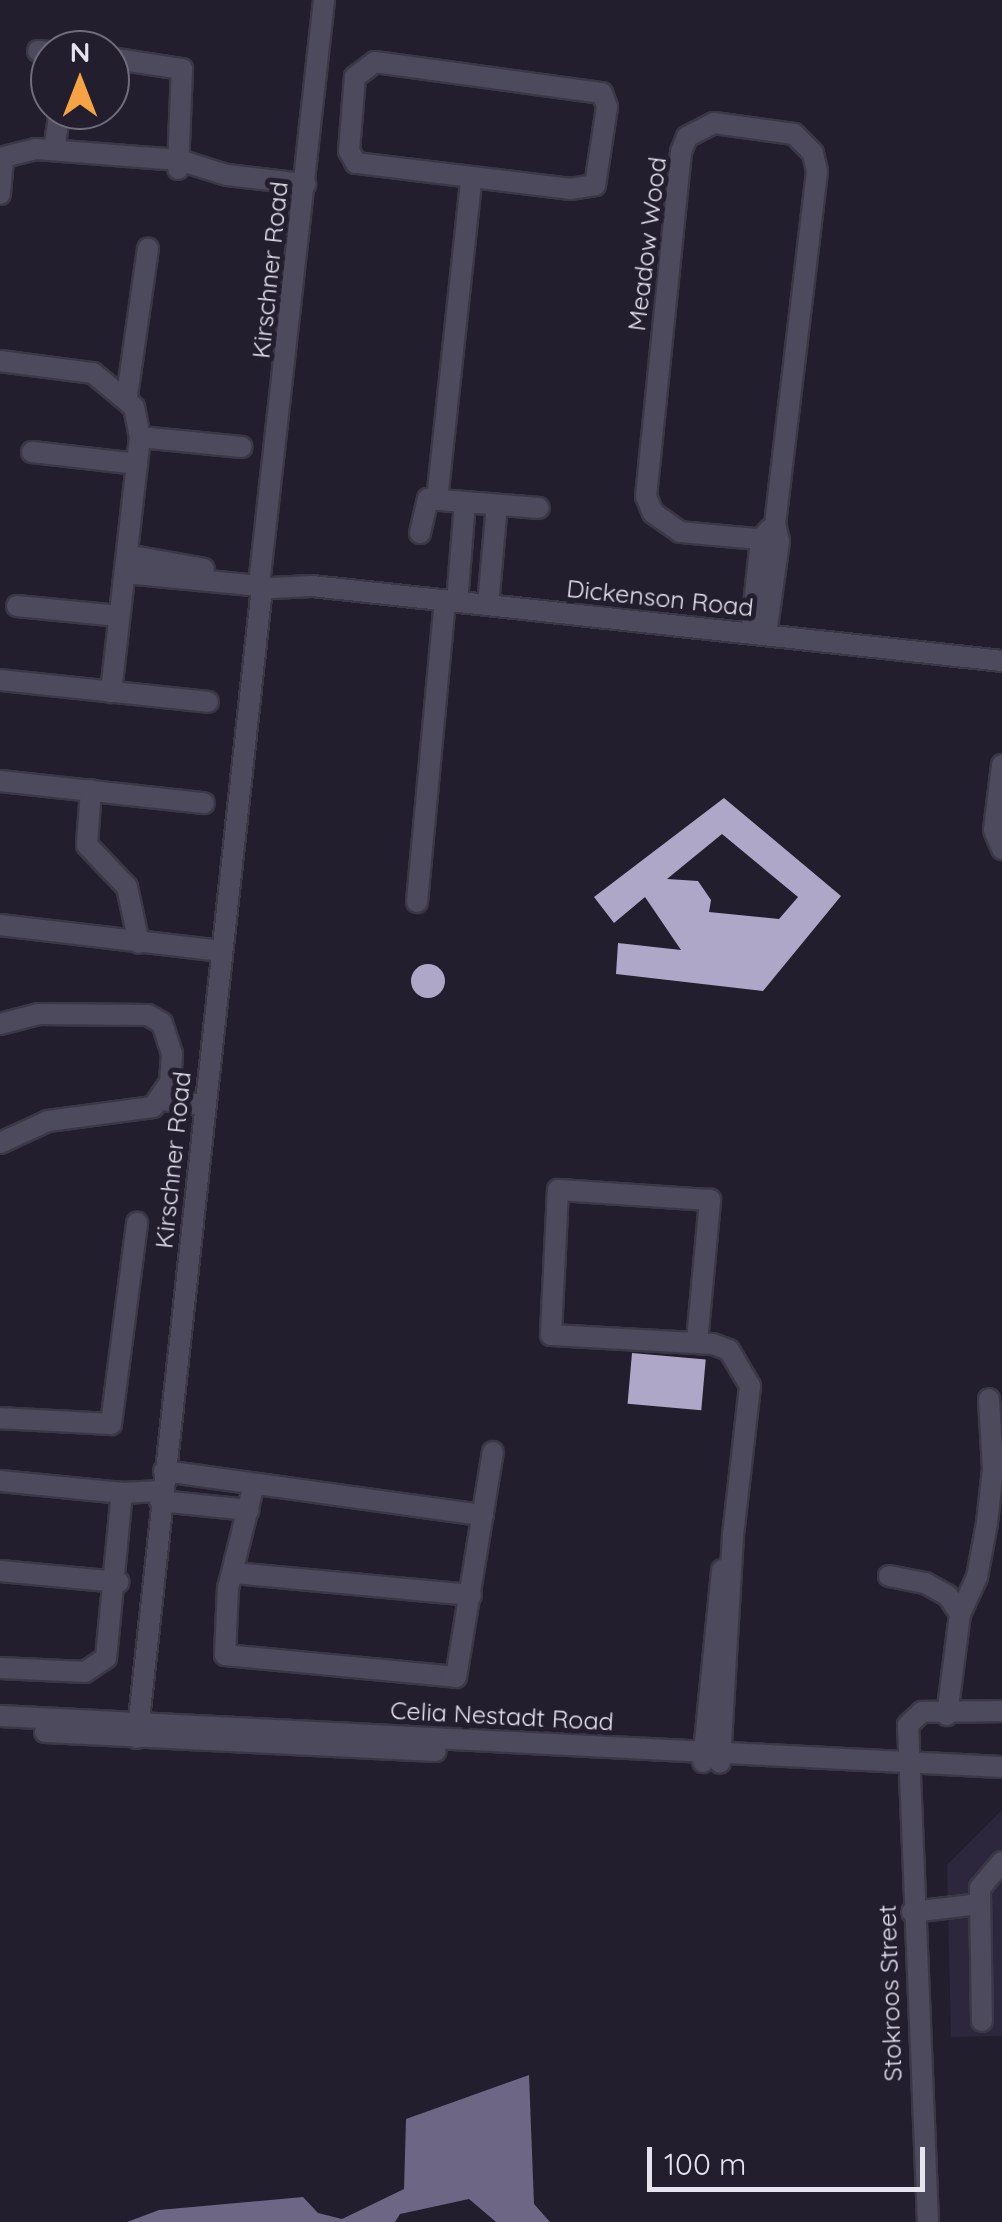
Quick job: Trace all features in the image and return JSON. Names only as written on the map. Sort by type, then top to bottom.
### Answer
[{"type":"street","name":"Kirschner Road","points":[[137,1730],[220,951],[265,580],[265,546],[324,0]]},
{"type":"street","points":[[130,61],[182,69],[173,163]]},
{"type":"street","points":[[380,62],[604,95],[600,168],[590,188],[471,180],[353,160],[349,143],[362,66],[380,62]]},
{"type":"street","name":"Meadow Wood","points":[[758,634],[771,535],[818,171],[813,152],[794,134],[714,123],[687,137],[682,152],[646,496],[652,514],[680,532],[771,535]]},
{"type":"street","points":[[54,150],[57,130]]},
{"type":"street","points":[[0,194],[2,158],[36,148],[173,163],[304,190]]},
{"type":"street","points":[[436,500],[471,180]]},
{"type":"street","points":[[112,692],[140,437],[127,396],[148,248]]},
{"type":"street","points":[[0,361],[93,372],[127,396]]},
{"type":"street","points":[[140,437],[242,447]]},
{"type":"street","points":[[32,452],[138,464]]},
{"type":"street","points":[[420,533],[423,502],[539,508]]},
{"type":"street","points":[[417,902],[465,502]]},
{"type":"street","points":[[488,605],[497,505]]},
{"type":"street","name":"Dickenson Road","points":[[126,564],[1002,661]]},
{"type":"street","points":[[17,606],[120,616]]},
{"type":"street","points":[[0,680],[208,702]]},
{"type":"street","points":[[1002,765],[994,830],[1002,849]]},
{"type":"street","points":[[0,781],[204,802]]},
{"type":"street","points":[[91,790],[87,845],[127,886],[140,942]]},
{"type":"street","points":[[0,925],[220,951]]},
{"type":"street","points":[[0,1024],[39,1014],[148,1016],[170,1039],[163,1100]]},
{"type":"street","points":[[0,1143],[48,1121],[153,1107],[163,1100],[204,1105]]},
{"type":"street","points":[[697,1342],[710,1200],[558,1190],[551,1335],[697,1342],[729,1350],[750,1386],[733,1535],[720,1579],[712,1757]]},
{"type":"street","points":[[0,1418],[110,1424],[137,1223]]},
{"type":"street","points":[[989,1399],[993,1468],[987,1523],[977,1576],[960,1614],[947,1714],[1002,1711]]},
{"type":"street","points":[[254,1484],[234,1572],[225,1655],[448,1678],[462,1670],[494,1452]]},
{"type":"street","points":[[0,1481],[122,1494],[162,1487],[254,1484],[482,1515]]},
{"type":"street","points":[[162,1487],[249,1510]]},
{"type":"street","points":[[0,1668],[98,1668],[118,1582],[122,1494]]},
{"type":"street","points":[[0,1571],[118,1582]]},
{"type":"street","points":[[234,1572],[471,1595]]},
{"type":"street","points":[[889,1576],[926,1583],[948,1596],[960,1614]]},
{"type":"street","name":"Stokroos Street","points":[[928,2222],[907,1766],[913,1714],[947,1714]]},
{"type":"street","name":"Celia Nestadt Road","points":[[0,1716],[137,1730]]},
{"type":"street","name":"Celia Nestadt Road","points":[[0,1729],[137,1730],[907,1766],[1002,1767]]},
{"type":"street","name":"Celia Nestadt Road","points":[[907,1766],[1002,1776]]},
{"type":"street","points":[[982,2021],[980,1888],[1002,1862]]},
{"type":"street","points":[[912,1912],[979,1904]]},
{"type":"shaded area","points":[[1002,1810],[1002,2036],[951,2037],[947,1865]]},
{"type":"shaded area","points":[[529,2075],[534,2204],[550,2222],[496,2222],[469,2199],[400,2214],[395,2222],[127,2222],[159,2210],[303,2197],[318,2213],[342,2219],[404,2189],[406,2119]]},
{"type":"building","points":[[724,798],[841,896],[763,991],[616,974],[618,943],[681,950],[645,897],[614,923],[594,897]],"holes":[[[722,834],[798,897],[779,919],[709,912],[711,900],[698,881],[667,879]]]},
{"type":"building","points":[[428,964],[440,969],[445,981],[440,993],[428,998],[416,993],[411,981],[416,969]]},
{"type":"building","points":[[632,1353],[706,1359],[701,1410],[628,1404]]}]
